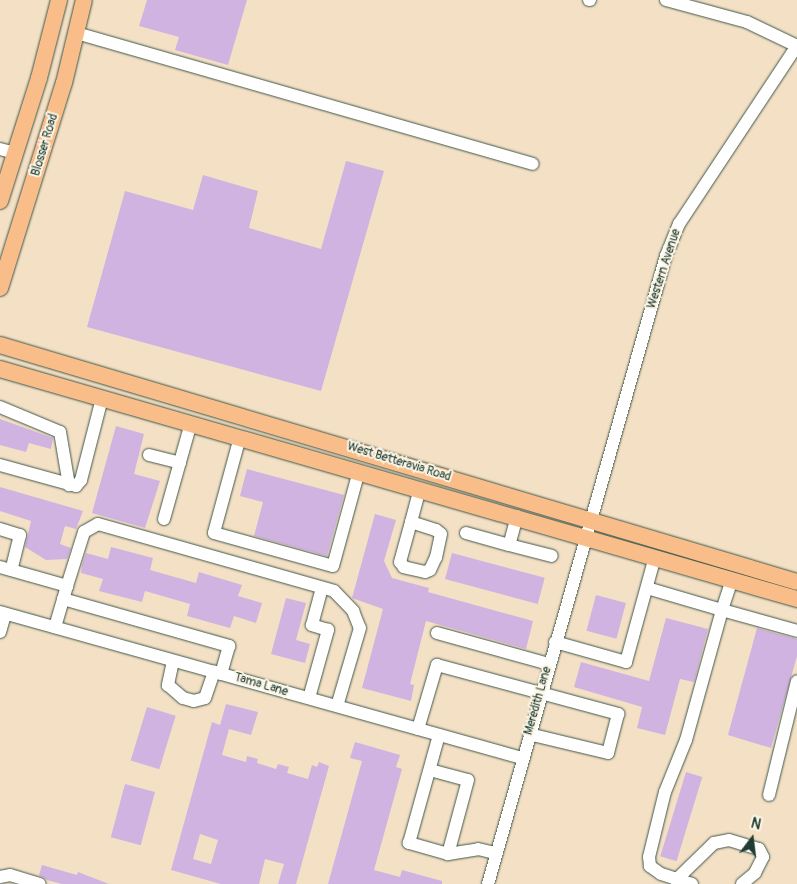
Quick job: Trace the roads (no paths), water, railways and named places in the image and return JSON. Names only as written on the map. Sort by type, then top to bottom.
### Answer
[{"type":"main road","name":"Blosser Road","points":[[0,201],[8,151],[59,0]]},
{"type":"main road","name":"Blosser Road","points":[[0,288],[64,83],[84,0]]},
{"type":"main road","name":"West Betteravia Road","points":[[0,344],[797,582]]},
{"type":"main road","name":"West Betteravia Road","points":[[0,369],[517,516],[797,599]]},
{"type":"street","points":[[666,0],[747,22],[797,46]]},
{"type":"street","points":[[76,33],[532,164]]},
{"type":"street","name":"Western Avenue","points":[[589,519],[666,256],[679,224],[797,46]]},
{"type":"street","points":[[0,465],[76,486],[81,480],[102,398]]},
{"type":"street","points":[[0,407],[60,432],[69,485]]},
{"type":"street","points":[[164,519],[191,423]]},
{"type":"street","points":[[240,437],[214,533],[333,566],[359,471]]},
{"type":"street","points":[[149,454],[180,463]]},
{"type":"street","points":[[411,522],[420,489]]},
{"type":"street","points":[[509,545],[517,516]]},
{"type":"street","name":"Meredith Lane","points":[[488,884],[589,519]]},
{"type":"street","points":[[54,627],[84,532],[98,524],[322,588],[342,596],[359,622],[337,706]]},
{"type":"street","points":[[0,529],[20,535],[5,568],[67,586]]},
{"type":"street","points":[[466,533],[552,556]]},
{"type":"street","points":[[555,642],[626,662],[655,557]]},
{"type":"street","points":[[692,884],[676,880],[650,866],[649,857],[665,792],[686,740],[732,580]]},
{"type":"street","points":[[309,698],[328,630],[312,625],[322,588]]},
{"type":"street","points":[[647,588],[797,632]]},
{"type":"street","points":[[63,599],[229,646],[205,698],[194,702],[183,698],[168,685],[173,661]]},
{"type":"street","points":[[0,632],[3,613]]},
{"type":"street","name":"Tama Lane","points":[[3,613],[522,758]]},
{"type":"street","points":[[437,633],[549,664]]},
{"type":"street","points":[[418,729],[437,665],[618,714],[608,752],[529,734]]},
{"type":"street","points":[[769,795],[797,681]]},
{"type":"street","points":[[439,735],[409,844],[448,854],[478,849],[496,853]]},
{"type":"street","points":[[430,770],[468,780],[448,854]]},
{"type":"street","points":[[676,880],[714,843],[729,840],[759,849],[763,857],[755,873],[742,884]]},
{"type":"street","points":[[5,876],[40,884]]}]
